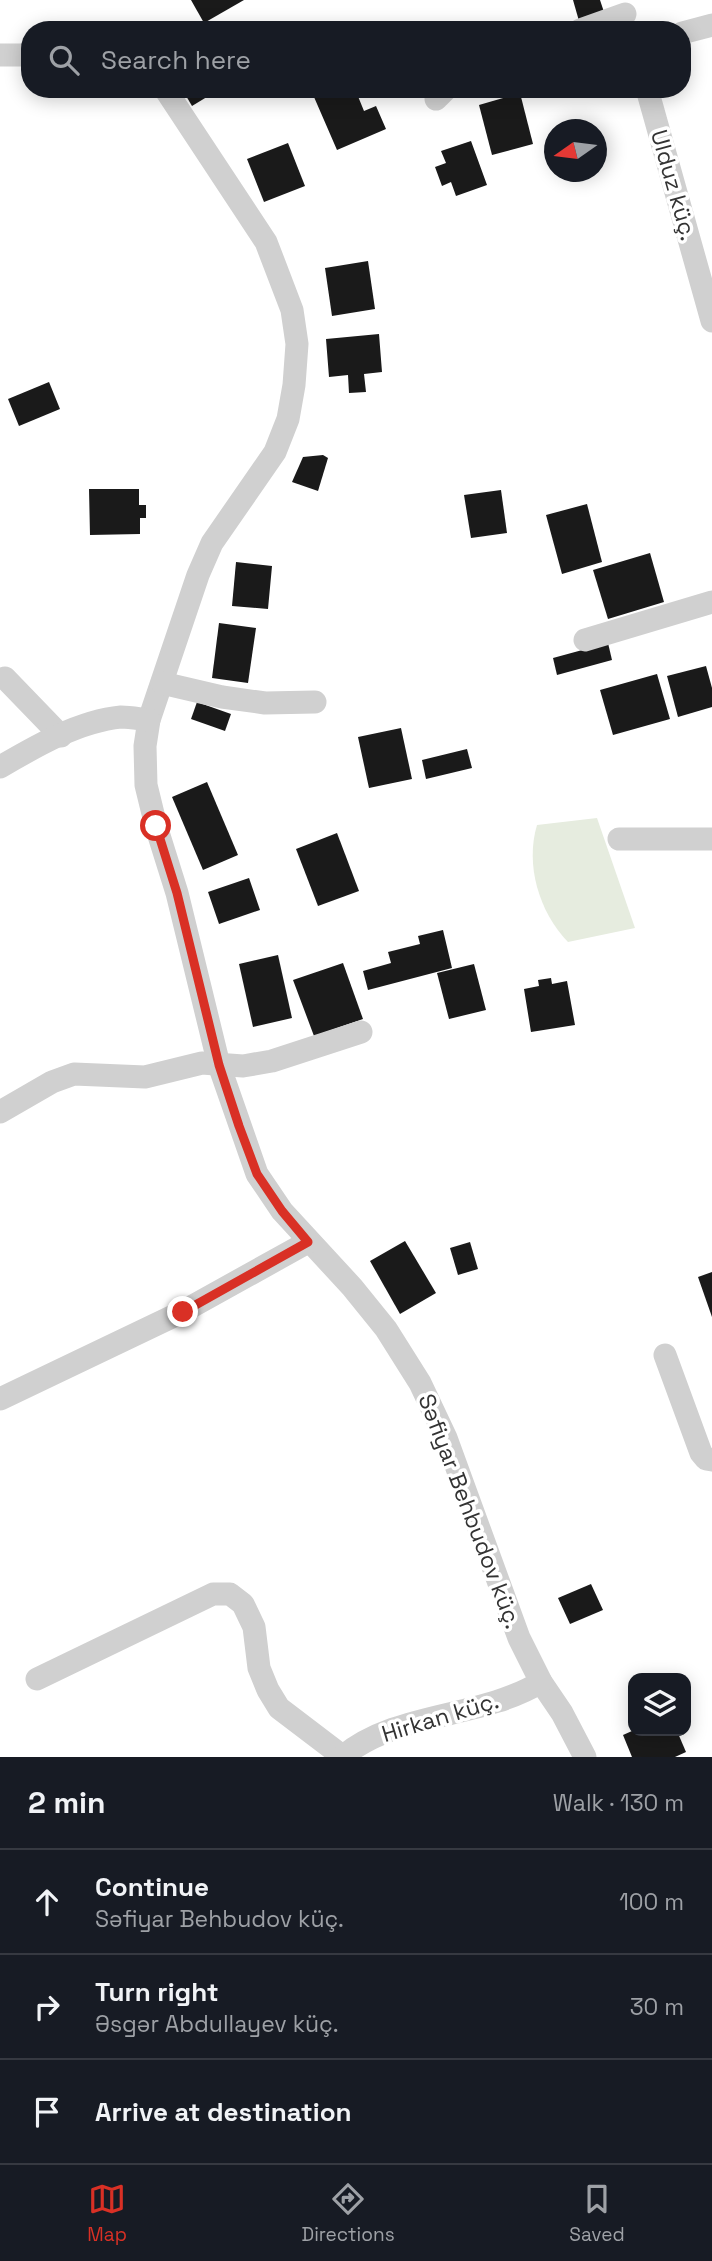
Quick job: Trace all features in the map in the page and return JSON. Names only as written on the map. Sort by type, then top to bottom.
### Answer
[{"type":"street","points":[[608,21],[626,15]]},
{"type":"street","points":[[691,31],[712,25]]},
{"type":"street","points":[[0,55],[21,55]]},
{"type":"street","name":"Səfiyar Behbudov küç.","points":[[171,98],[266,242],[292,310],[297,344],[288,419],[275,452],[212,542],[198,575],[149,720],[145,746],[146,785],[156,826],[177,893],[219,1065],[257,1174],[282,1211],[352,1287],[386,1329],[420,1383],[451,1451],[519,1638],[541,1682],[562,1713],[585,1757]]},
{"type":"street","name":"Ulduz küç.","points":[[650,98],[712,321]]},
{"type":"street","points":[[585,640],[712,602]]},
{"type":"street","points":[[5,678],[61,736]]},
{"type":"street","points":[[162,683],[222,697],[265,703],[315,702]]},
{"type":"street","points":[[0,767],[61,736],[99,721],[124,717],[149,720]]},
{"type":"street","points":[[619,839],[712,839]]},
{"type":"street","points":[[0,1112],[52,1082],[74,1074],[145,1077],[202,1063],[243,1066],[272,1061],[361,1032]]},
{"type":"street","points":[[0,1399],[183,1312],[308,1242]]},
{"type":"street","points":[[665,1355],[701,1453],[706,1459],[712,1460]]},
{"type":"street","points":[[37,1679],[213,1594],[230,1594],[243,1604],[254,1627],[259,1668],[279,1708],[342,1757]]},
{"type":"street","name":"Hirkan küç.","points":[[342,1757],[362,1741],[385,1732],[512,1696],[541,1682]]},
{"type":"shaded area","points":[[597,818],[635,928],[568,942],[549,917],[537,887],[533,856],[537,825]]},
{"type":"building","points":[[191,0],[244,0],[207,21],[203,21]]},
{"type":"building","points":[[573,0],[600,0],[604,12],[579,21]]},
{"type":"building","points":[[187,98],[205,98],[192,106]]},
{"type":"building","points":[[314,98],[359,98],[364,111],[376,106],[386,129],[337,150]]},
{"type":"building","points":[[503,98],[521,98],[533,144],[492,155],[479,105]]},
{"type":"building","points":[[471,141],[487,185],[456,196],[451,182],[442,186],[435,167],[446,163],[441,151]]},
{"type":"building","points":[[288,143],[305,186],[264,202],[247,159]]},
{"type":"building","points":[[368,261],[375,309],[332,316],[325,268]]},
{"type":"building","points":[[379,334],[382,372],[364,374],[366,392],[349,393],[348,375],[329,377],[326,339]]},
{"type":"building","points":[[49,382],[60,409],[19,426],[8,399]]},
{"type":"building","points":[[323,455],[328,458],[318,491],[292,482],[303,457]]},
{"type":"building","points":[[89,489],[139,489],[139,505],[146,505],[146,518],[140,518],[140,534],[90,535]]},
{"type":"building","points":[[501,490],[507,533],[471,538],[464,495]]},
{"type":"building","points":[[587,504],[602,562],[562,574],[546,515]]},
{"type":"building","points":[[650,553],[664,602],[608,619],[593,570]]},
{"type":"building","points":[[236,562],[272,566],[268,609],[232,606]]},
{"type":"building","points":[[219,623],[256,628],[248,683],[212,678]]},
{"type":"building","points":[[608,643],[612,660],[557,675],[553,658]]},
{"type":"building","points":[[706,666],[712,688],[712,707],[678,717],[667,676]]},
{"type":"building","points":[[657,674],[670,719],[613,735],[600,690]]},
{"type":"building","points":[[197,702],[231,714],[225,731],[191,719]]},
{"type":"building","points":[[401,728],[412,779],[369,788],[358,737]]},
{"type":"building","points":[[467,749],[472,768],[426,779],[422,760]]},
{"type":"building","points":[[207,782],[238,855],[203,870],[172,797]]},
{"type":"building","points":[[337,833],[359,891],[318,906],[296,849]]},
{"type":"building","points":[[249,878],[260,910],[219,924],[208,892]]},
{"type":"building","points":[[443,930],[452,968],[368,990],[363,971],[391,963],[388,952],[420,944],[418,936]]},
{"type":"building","points":[[278,955],[292,1018],[253,1027],[239,964]]},
{"type":"building","points":[[343,963],[363,1019],[314,1036],[293,980]]},
{"type":"building","points":[[474,964],[486,1010],[449,1019],[437,973]]},
{"type":"building","points":[[551,978],[552,984],[567,981],[575,1025],[531,1032],[524,989],[539,986],[538,980]]},
{"type":"building","points":[[405,1241],[436,1293],[400,1314],[370,1261]]},
{"type":"building","points":[[470,1242],[478,1269],[458,1275],[450,1248]]},
{"type":"building","points":[[712,1272],[712,1317],[698,1277]]},
{"type":"building","points":[[591,1584],[603,1610],[570,1624],[558,1598]]},
{"type":"building","points":[[628,1733],[628,1736],[679,1736],[686,1752],[675,1757],[632,1757],[623,1735]]},
{"type":"route","points":[[156,826],[177,893],[219,1065],[239,1126],[257,1174],[282,1211],[308,1242],[183,1312]]}]
